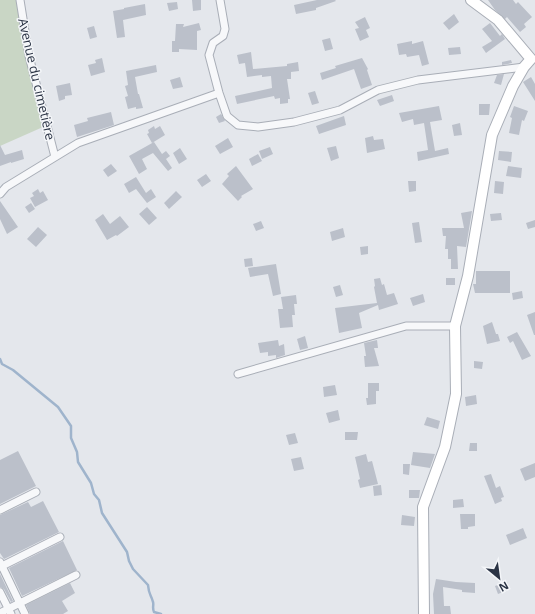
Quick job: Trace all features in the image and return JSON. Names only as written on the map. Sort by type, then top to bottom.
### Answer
[{"type":"street","name":"Avenue du cimetière","points":[[20,0],[29,56],[55,157]]},
{"type":"street","points":[[220,0],[225,29],[223,36],[213,43],[209,56],[227,116],[238,125],[258,127],[294,122],[340,110],[378,90],[418,80],[524,67]]},
{"type":"street","points":[[424,614],[423,507],[445,447],[456,394],[455,326],[468,276],[492,135],[513,86],[524,67],[534,60],[498,20],[471,0]]},
{"type":"street","points":[[0,194],[6,187],[78,143],[219,93]]},
{"type":"street","points":[[238,374],[406,326],[455,326]]},
{"type":"street","points":[[0,510],[36,492]]},
{"type":"street","points":[[25,614],[1,565],[60,537]]},
{"type":"street","points":[[0,613],[9,611],[20,603],[76,575]]},
{"type":"street","points":[[0,592],[9,611]]},
{"type":"green space","points":[[0,0],[18,0],[22,39],[43,127],[0,146]]},
{"type":"building","points":[[192,0],[201,0],[201,10],[193,11]]},
{"type":"building","points":[[317,0],[336,1],[316,8],[316,10],[296,14],[294,5]]},
{"type":"building","points":[[488,0],[513,0],[516,4],[518,2],[532,17],[524,24],[526,27],[520,32],[507,17],[505,19],[495,10]]},
{"type":"building","points":[[177,2],[178,9],[169,11],[167,3]]},
{"type":"building","points":[[145,4],[146,15],[123,20],[125,37],[117,38],[113,11]]},
{"type":"building","points":[[454,14],[459,22],[449,30],[443,23]]},
{"type":"building","points":[[365,17],[370,28],[366,30],[369,37],[360,41],[355,29],[359,28],[355,22]]},
{"type":"building","points":[[199,23],[201,30],[197,31],[197,50],[179,49],[179,52],[172,52],[172,41],[175,41],[176,24],[184,24],[183,27]]},
{"type":"building","points":[[490,23],[500,36],[502,34],[505,39],[486,53],[482,47],[492,41],[482,29]]},
{"type":"building","points":[[94,26],[97,37],[90,39],[87,28]]},
{"type":"building","points":[[330,38],[333,49],[325,51],[322,40]]},
{"type":"building","points":[[412,41],[412,44],[423,41],[429,64],[422,66],[419,55],[407,57],[406,54],[399,55],[397,44]]},
{"type":"building","points":[[460,47],[461,54],[449,55],[448,48]]},
{"type":"building","points":[[251,52],[253,69],[287,66],[287,64],[298,62],[299,71],[291,72],[291,79],[287,79],[290,99],[288,99],[288,103],[280,104],[280,98],[275,99],[274,96],[237,104],[235,96],[272,88],[271,76],[262,77],[262,75],[247,77],[245,63],[239,64],[237,55]]},
{"type":"building","points":[[102,58],[105,72],[91,76],[88,65],[96,63],[95,60]]},
{"type":"building","points":[[362,58],[368,69],[367,70],[372,85],[361,89],[354,69],[322,80],[320,73],[336,68],[335,66]]},
{"type":"building","points":[[511,60],[512,63],[502,65],[502,62]]},
{"type":"building","points":[[156,65],[157,72],[135,77],[138,94],[143,108],[136,109],[136,107],[128,109],[125,97],[128,96],[125,86],[128,85],[126,71]]},
{"type":"building","points":[[504,74],[501,85],[494,83],[497,75]]},
{"type":"building","points":[[180,77],[183,87],[173,89],[170,80]]},
{"type":"building","points":[[531,77],[535,84],[535,101],[523,82]]},
{"type":"building","points":[[70,83],[72,95],[65,96],[65,99],[59,101],[56,86]]},
{"type":"building","points":[[315,91],[319,103],[312,105],[308,93]]},
{"type":"building","points":[[392,95],[394,101],[380,106],[377,100]]},
{"type":"building","points":[[479,104],[490,104],[489,115],[479,115]]},
{"type":"building","points":[[439,106],[442,120],[430,122],[435,151],[448,148],[449,154],[418,161],[417,152],[428,150],[424,123],[414,125],[413,119],[402,122],[399,113]]},
{"type":"building","points":[[514,106],[528,111],[524,121],[522,120],[519,135],[509,133],[512,118],[510,117]]},
{"type":"building","points":[[111,112],[114,125],[77,137],[74,125],[88,121],[87,118]]},
{"type":"building","points":[[221,114],[225,121],[219,123],[216,117]]},
{"type":"building","points":[[344,116],[346,125],[319,134],[316,126]]},
{"type":"building","points":[[460,123],[462,135],[454,136],[452,125]]},
{"type":"building","points":[[154,126],[155,129],[160,126],[165,135],[152,143],[147,134],[149,133],[148,130]]},
{"type":"building","points":[[373,136],[374,140],[383,139],[385,149],[367,153],[365,138]]},
{"type":"building","points":[[228,138],[233,147],[220,154],[215,146]]},
{"type":"building","points":[[154,142],[162,154],[166,151],[170,156],[166,159],[172,168],[168,171],[153,153],[142,159],[147,169],[139,174],[129,156]]},
{"type":"building","points":[[0,145],[5,155],[22,150],[24,159],[0,166]]},
{"type":"building","points":[[336,146],[339,158],[331,161],[327,148]]},
{"type":"building","points":[[270,147],[273,154],[262,159],[259,151]]},
{"type":"building","points":[[180,148],[187,159],[179,164],[173,153]]},
{"type":"building","points":[[499,151],[512,152],[511,162],[498,160]]},
{"type":"building","points":[[258,154],[262,161],[252,166],[249,159]]},
{"type":"building","points":[[111,164],[117,171],[108,177],[103,170]]},
{"type":"building","points":[[236,166],[253,189],[241,196],[242,197],[238,201],[222,184],[229,176],[227,174]]},
{"type":"building","points":[[508,166],[522,168],[521,178],[506,176]]},
{"type":"building","points":[[206,174],[211,181],[202,187],[197,180]]},
{"type":"building","points":[[136,177],[146,193],[151,189],[156,197],[147,203],[136,189],[129,193],[124,184]]},
{"type":"building","points":[[408,181],[416,181],[416,191],[409,192]]},
{"type":"building","points":[[495,181],[504,182],[503,194],[494,193]]},
{"type":"building","points":[[38,189],[40,193],[43,191],[48,200],[35,207],[30,198],[34,196],[32,193]]},
{"type":"building","points":[[176,191],[182,197],[169,209],[164,203]]},
{"type":"building","points":[[0,201],[18,227],[7,234],[0,219]]},
{"type":"building","points":[[31,203],[35,209],[29,213],[25,207]]},
{"type":"building","points":[[147,207],[157,218],[149,225],[139,214]]},
{"type":"building","points":[[472,211],[466,247],[457,246],[458,269],[451,269],[451,259],[448,259],[448,249],[445,249],[446,236],[443,236],[442,228],[464,228],[461,213]]},
{"type":"building","points":[[501,213],[502,220],[491,221],[490,214]]},
{"type":"building","points":[[103,214],[110,224],[120,216],[129,227],[117,236],[116,235],[107,240],[95,220]]},
{"type":"building","points":[[535,220],[535,227],[528,229],[526,223]]},
{"type":"building","points":[[261,221],[264,228],[256,231],[253,224]]},
{"type":"building","points":[[419,222],[422,242],[415,243],[412,223]]},
{"type":"building","points":[[38,227],[47,235],[36,247],[27,239]]},
{"type":"building","points":[[343,228],[345,237],[332,241],[330,232]]},
{"type":"building","points":[[368,246],[368,254],[361,255],[360,247]]},
{"type":"building","points":[[252,258],[253,266],[245,267],[244,259]]},
{"type":"building","points":[[276,264],[281,294],[273,296],[268,274],[250,277],[248,268]]},
{"type":"building","points":[[476,271],[510,271],[510,293],[475,293],[473,284],[476,284]]},
{"type":"building","points":[[380,278],[382,285],[384,284],[387,295],[394,293],[398,304],[379,310],[378,305],[359,313],[362,328],[339,333],[335,308],[377,303],[374,279]]},
{"type":"building","points":[[446,278],[455,278],[455,285],[446,285]]},
{"type":"building","points":[[340,285],[343,295],[336,297],[333,287]]},
{"type":"building","points":[[522,291],[523,298],[513,300],[512,293]]},
{"type":"building","points":[[423,294],[425,302],[413,306],[410,298]]},
{"type":"building","points":[[296,295],[297,304],[294,304],[295,315],[292,315],[293,327],[280,328],[278,309],[283,309],[281,297]]},
{"type":"building","points":[[535,312],[535,335],[534,335],[527,315]]},
{"type":"building","points":[[492,322],[500,341],[487,344],[483,326]]},
{"type":"building","points":[[517,332],[531,356],[522,360],[513,341],[510,343],[507,337]]},
{"type":"building","points":[[305,336],[308,348],[300,350],[297,339]]},
{"type":"building","points":[[278,340],[279,346],[284,344],[285,355],[276,358],[276,355],[268,356],[268,352],[260,353],[258,343]]},
{"type":"building","points":[[377,340],[378,348],[374,348],[379,366],[365,367],[364,356],[366,356],[364,343]]},
{"type":"building","points":[[474,361],[483,362],[482,369],[474,368]]},
{"type":"building","points":[[368,383],[379,383],[379,391],[376,391],[376,404],[367,405],[366,398],[368,398]]},
{"type":"building","points":[[335,385],[337,395],[324,397],[323,387]]},
{"type":"building","points":[[476,395],[477,404],[466,406],[465,397]]},
{"type":"building","points":[[338,410],[340,420],[329,423],[326,413]]},
{"type":"building","points":[[427,417],[440,421],[438,429],[424,425]]},
{"type":"building","points":[[345,432],[358,432],[357,440],[345,440]]},
{"type":"building","points":[[295,433],[298,443],[289,445],[286,435]]},
{"type":"building","points":[[470,443],[477,443],[477,451],[469,451]]},
{"type":"building","points":[[18,451],[36,486],[0,504],[0,460]]},
{"type":"building","points":[[413,452],[435,454],[430,468],[411,465]]},
{"type":"building","points":[[366,454],[368,462],[372,461],[378,484],[360,488],[358,480],[360,479],[355,457]]},
{"type":"building","points":[[301,457],[304,469],[294,471],[291,459]]},
{"type":"building","points":[[535,463],[535,477],[525,481],[520,469]]},
{"type":"building","points":[[403,464],[410,464],[409,475],[403,474]]},
{"type":"building","points":[[491,474],[496,488],[500,486],[504,497],[501,498],[502,501],[495,504],[484,476]]},
{"type":"building","points":[[381,485],[382,495],[374,496],[373,486]]},
{"type":"building","points":[[409,490],[420,490],[419,498],[409,498]]},
{"type":"building","points":[[463,499],[464,507],[453,508],[453,500]]},
{"type":"building","points":[[43,501],[59,532],[4,559],[0,553],[0,515],[28,502],[31,507]]},
{"type":"building","points":[[460,514],[475,514],[475,526],[468,527],[468,529],[461,529]]},
{"type":"building","points":[[402,515],[415,517],[414,526],[401,525]]},
{"type":"building","points":[[523,528],[527,538],[510,545],[506,535]]},
{"type":"building","points":[[63,541],[77,570],[22,596],[9,568]]},
{"type":"building","points":[[0,574],[13,601],[11,602],[4,589],[0,587]]},
{"type":"building","points":[[436,579],[475,583],[475,593],[462,592],[462,590],[443,587],[444,606],[450,606],[451,614],[434,614],[433,594]]},
{"type":"building","points":[[507,582],[510,589],[498,594],[495,586]]},
{"type":"building","points":[[70,583],[75,593],[62,601],[68,611],[63,614],[30,614],[26,605]]},
{"type":"waterway","points":[[0,359],[2,364],[13,370],[58,407],[71,426],[71,438],[77,452],[78,462],[91,483],[94,494],[99,500],[102,513],[127,552],[133,569],[148,585],[154,612],[161,614]]}]
